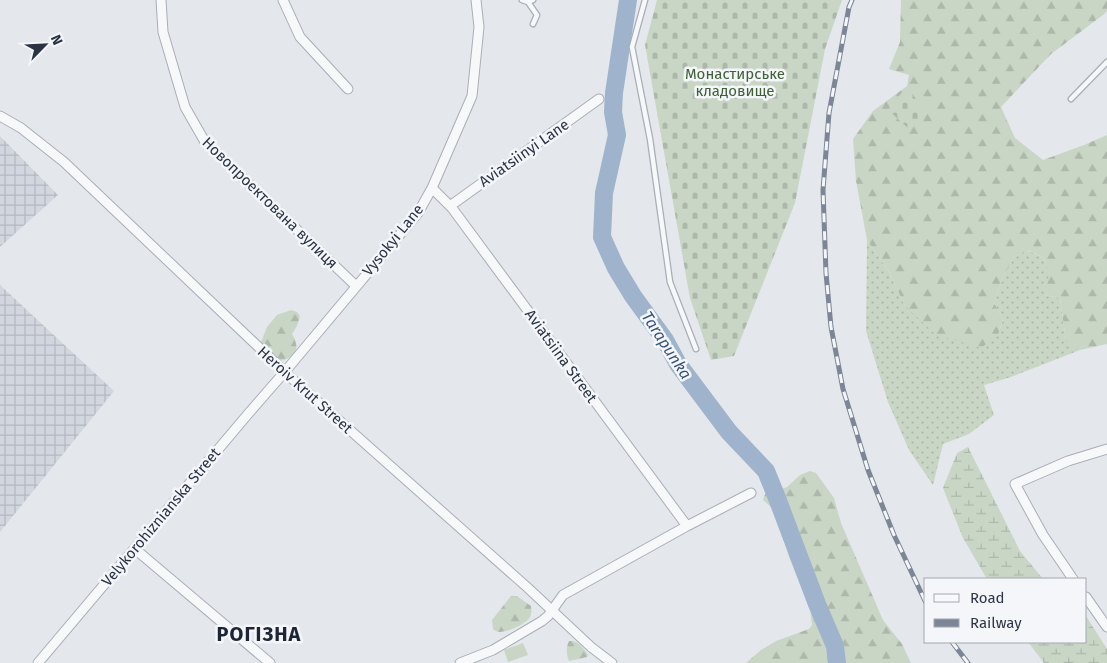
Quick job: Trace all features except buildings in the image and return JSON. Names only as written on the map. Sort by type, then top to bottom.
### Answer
[{"type":"street","name":"Новопроектована вулиця","points":[[161,0],[163,32],[185,107],[205,142],[356,286]]},
{"type":"street","points":[[283,0],[300,37],[348,89]]},
{"type":"street","name":"Vysokyi Lane","points":[[284,372],[418,213],[432,188],[472,96],[479,27],[476,0]]},
{"type":"street","name":"Aviatsiinyi Lane","points":[[450,206],[599,99]]},
{"type":"street","name":"Heroiv Krut Street","points":[[0,116],[21,128],[64,162],[284,372],[552,610],[591,647],[612,663]]},
{"type":"street","name":"Aviatsiina Street","points":[[432,188],[450,206],[687,526]]},
{"type":"street","name":"Velykorohiznianska Street","points":[[38,663],[284,372]]},
{"type":"street","points":[[1072,578],[1043,535],[1015,484],[1068,461],[1107,449]]},
{"type":"street","points":[[460,663],[493,650],[542,621],[548,616],[563,595],[687,526],[751,493]]},
{"type":"street","points":[[135,549],[270,663]]},
{"type":"street","points":[[1087,598],[1107,627]]},
{"type":"lane","points":[[522,0],[530,1],[537,15],[533,24]]},
{"type":"lane","points":[[645,0],[632,47],[650,139],[670,282],[696,349]]},
{"type":"lane","points":[[1071,99],[1107,62]]},
{"type":"shaded area","points":[[0,136],[58,195],[0,247]]},
{"type":"shaded area","points":[[0,285],[114,391],[0,532]]},
{"type":"green space","name":"Монастирське кладовище","points":[[657,0],[842,0],[825,49],[795,203],[734,356],[711,360],[690,298],[645,45]]},
{"type":"green space","points":[[901,0],[1107,0],[1107,11],[1051,54],[1001,107],[1015,138],[1043,160],[1107,135],[1107,344],[1080,350],[1066,341],[1060,298],[1045,295],[1049,274],[1044,258],[1028,250],[1013,258],[1002,280],[994,303],[1003,319],[998,335],[981,348],[935,334],[905,306],[889,272],[867,240],[856,181],[853,139],[873,111],[907,86],[909,75],[889,69],[900,42]]},
{"type":"green space","points":[[910,90],[924,111],[924,115],[910,130],[888,110],[903,91]]},
{"type":"green space","points":[[867,240],[889,272],[905,306],[998,335],[1003,319],[994,303],[1002,280],[1013,258],[1027,250],[1044,258],[1050,274],[1045,295],[1060,298],[1066,340],[1080,350],[1011,377],[984,385],[994,415],[969,434],[943,444],[933,485],[909,450],[888,402],[866,331]]},
{"type":"green space","points":[[291,310],[297,312],[300,316],[292,334],[295,339],[296,348],[293,355],[280,361],[268,352],[261,342],[267,327],[277,315]]},
{"type":"green space","points":[[968,447],[1020,551],[1042,578],[986,578],[963,538],[943,488],[957,453]]},
{"type":"green space","points":[[810,471],[816,473],[834,498],[841,523],[883,620],[902,644],[911,663],[746,663],[761,650],[776,641],[809,629],[812,625],[810,609],[789,557],[780,524],[772,508],[763,500],[765,494],[787,487],[800,475]]},
{"type":"green space","points":[[511,596],[517,596],[531,606],[530,617],[523,624],[513,629],[504,632],[496,631],[493,629],[492,620]]},
{"type":"green space","points":[[1087,618],[1107,649],[1107,663],[1044,663],[1029,643],[1087,643]]},
{"type":"green space","points":[[569,641],[580,645],[588,655],[587,657],[569,661],[567,646]]},
{"type":"green space","points":[[523,643],[528,655],[508,662],[504,650]]},
{"type":"waterway","name":"Tarapunka","points":[[628,0],[614,93],[613,112],[617,135],[604,193],[602,237],[616,268],[633,296],[665,340],[678,364],[729,432],[766,471],[835,646],[837,663]]},
{"type":"railway","points":[[852,0],[849,7],[829,113],[823,190],[826,273],[831,327],[843,389],[868,470],[894,535],[924,599]]},
{"type":"railway","points":[[953,643],[968,663]]},
{"type":"district","name":"РОГІЗНА","points":[[259,634]]}]
